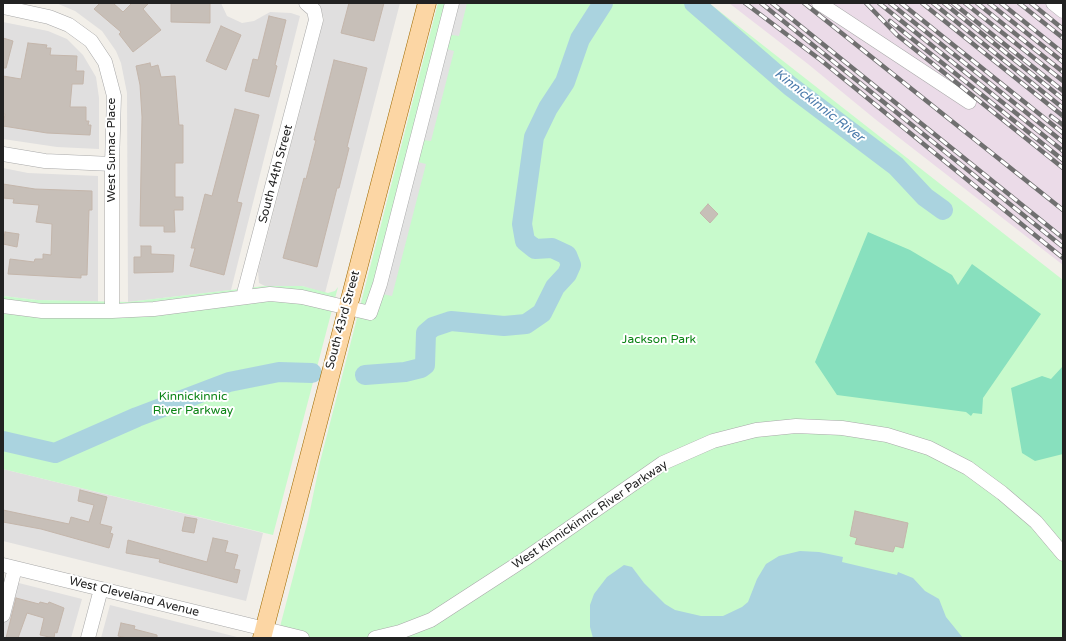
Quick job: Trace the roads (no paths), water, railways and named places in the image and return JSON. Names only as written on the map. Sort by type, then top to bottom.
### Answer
[{"type":"main road","name":"South 43rd Street","points":[[263,634],[346,307],[427,3]]},
{"type":"street","name":"South 44th Street","points":[[243,297],[316,20],[314,10],[306,3]]},
{"type":"street","points":[[3,306],[42,311],[112,311],[154,309],[243,297],[285,295],[302,297],[370,313],[380,284],[452,3]]},
{"type":"street","points":[[819,3],[969,102]]},
{"type":"street","points":[[1053,3],[1063,11]]},
{"type":"street","name":"West Sumac Place","points":[[3,7],[49,17],[69,25],[91,41],[105,62],[114,96],[112,164],[112,311]]},
{"type":"street","points":[[3,154],[45,161],[112,164]]},
{"type":"street","name":"West Kinnickinnic River Parkway","points":[[375,638],[400,632],[431,620],[525,559],[663,463],[713,441],[756,430],[796,426],[842,428],[886,435],[929,448],[968,468],[1002,493],[1036,522],[1063,554]]},
{"type":"street","points":[[3,615],[9,566]]},
{"type":"street","name":"West Cleveland Avenue","points":[[9,566],[101,589],[263,634]]},
{"type":"street","points":[[88,638],[101,589]]},
{"type":"street","points":[[263,634],[302,638]]},
{"type":"water","points":[[800,551],[819,552],[843,557],[842,562],[897,575],[898,572],[913,578],[925,591],[939,599],[946,617],[963,638],[593,638],[590,627],[590,605],[594,594],[607,577],[624,565],[632,567],[644,583],[665,604],[675,610],[701,616],[723,616],[742,607],[748,602],[757,579],[766,564],[779,556]]},
{"type":"waterway","name":"Kinnickinnic River","points":[[365,375],[405,372],[421,368],[425,365],[426,333],[433,327],[451,321],[504,326],[526,324],[542,313],[555,287],[567,274],[571,265],[567,255],[552,248],[535,249],[525,241],[522,224],[534,137],[548,108],[565,82],[580,39],[603,3]]},
{"type":"waterway","name":"Kinnickinnic River","points":[[694,3],[790,86],[896,166],[925,197],[943,210]]},
{"type":"waterway","name":"Kinnickinnic River","points":[[3,441],[55,453],[137,417],[229,382],[279,372],[312,373]]},
{"type":"railway","points":[[745,3],[822,61],[1063,258]]},
{"type":"railway","points":[[761,3],[1063,247]]},
{"type":"railway","points":[[772,3],[1063,238]]},
{"type":"railway","points":[[804,3],[1063,210]]},
{"type":"railway","points":[[866,3],[897,35],[1063,168]]},
{"type":"railway","points":[[879,3],[1063,151]]},
{"type":"railway","points":[[890,3],[1063,142]]},
{"type":"railway","points":[[901,3],[1063,133]]},
{"type":"railway","points":[[922,3],[1063,116]]},
{"type":"railway","points":[[933,3],[1063,108]]},
{"type":"railway","points":[[944,3],[1063,99]]},
{"type":"railway","points":[[953,3],[1063,91]]},
{"type":"railway","points":[[965,3],[1063,81]]},
{"type":"railway","points":[[977,3],[1063,72]]},
{"type":"railway","points":[[989,3],[1063,62]]},
{"type":"railway","points":[[1001,3],[1063,53]]},
{"type":"railway","points":[[1019,3],[1063,38]]},
{"type":"railway","points":[[1031,3],[1063,29]]},
{"type":"railway","points":[[890,21],[1063,160]]},
{"type":"railway","points":[[1051,116],[1063,125]]},
{"type":"park label","name":"Jackson Park","points":[[659,340]]},
{"type":"park label","name":"Kinnickinnic River Parkway","points":[[193,404]]}]
